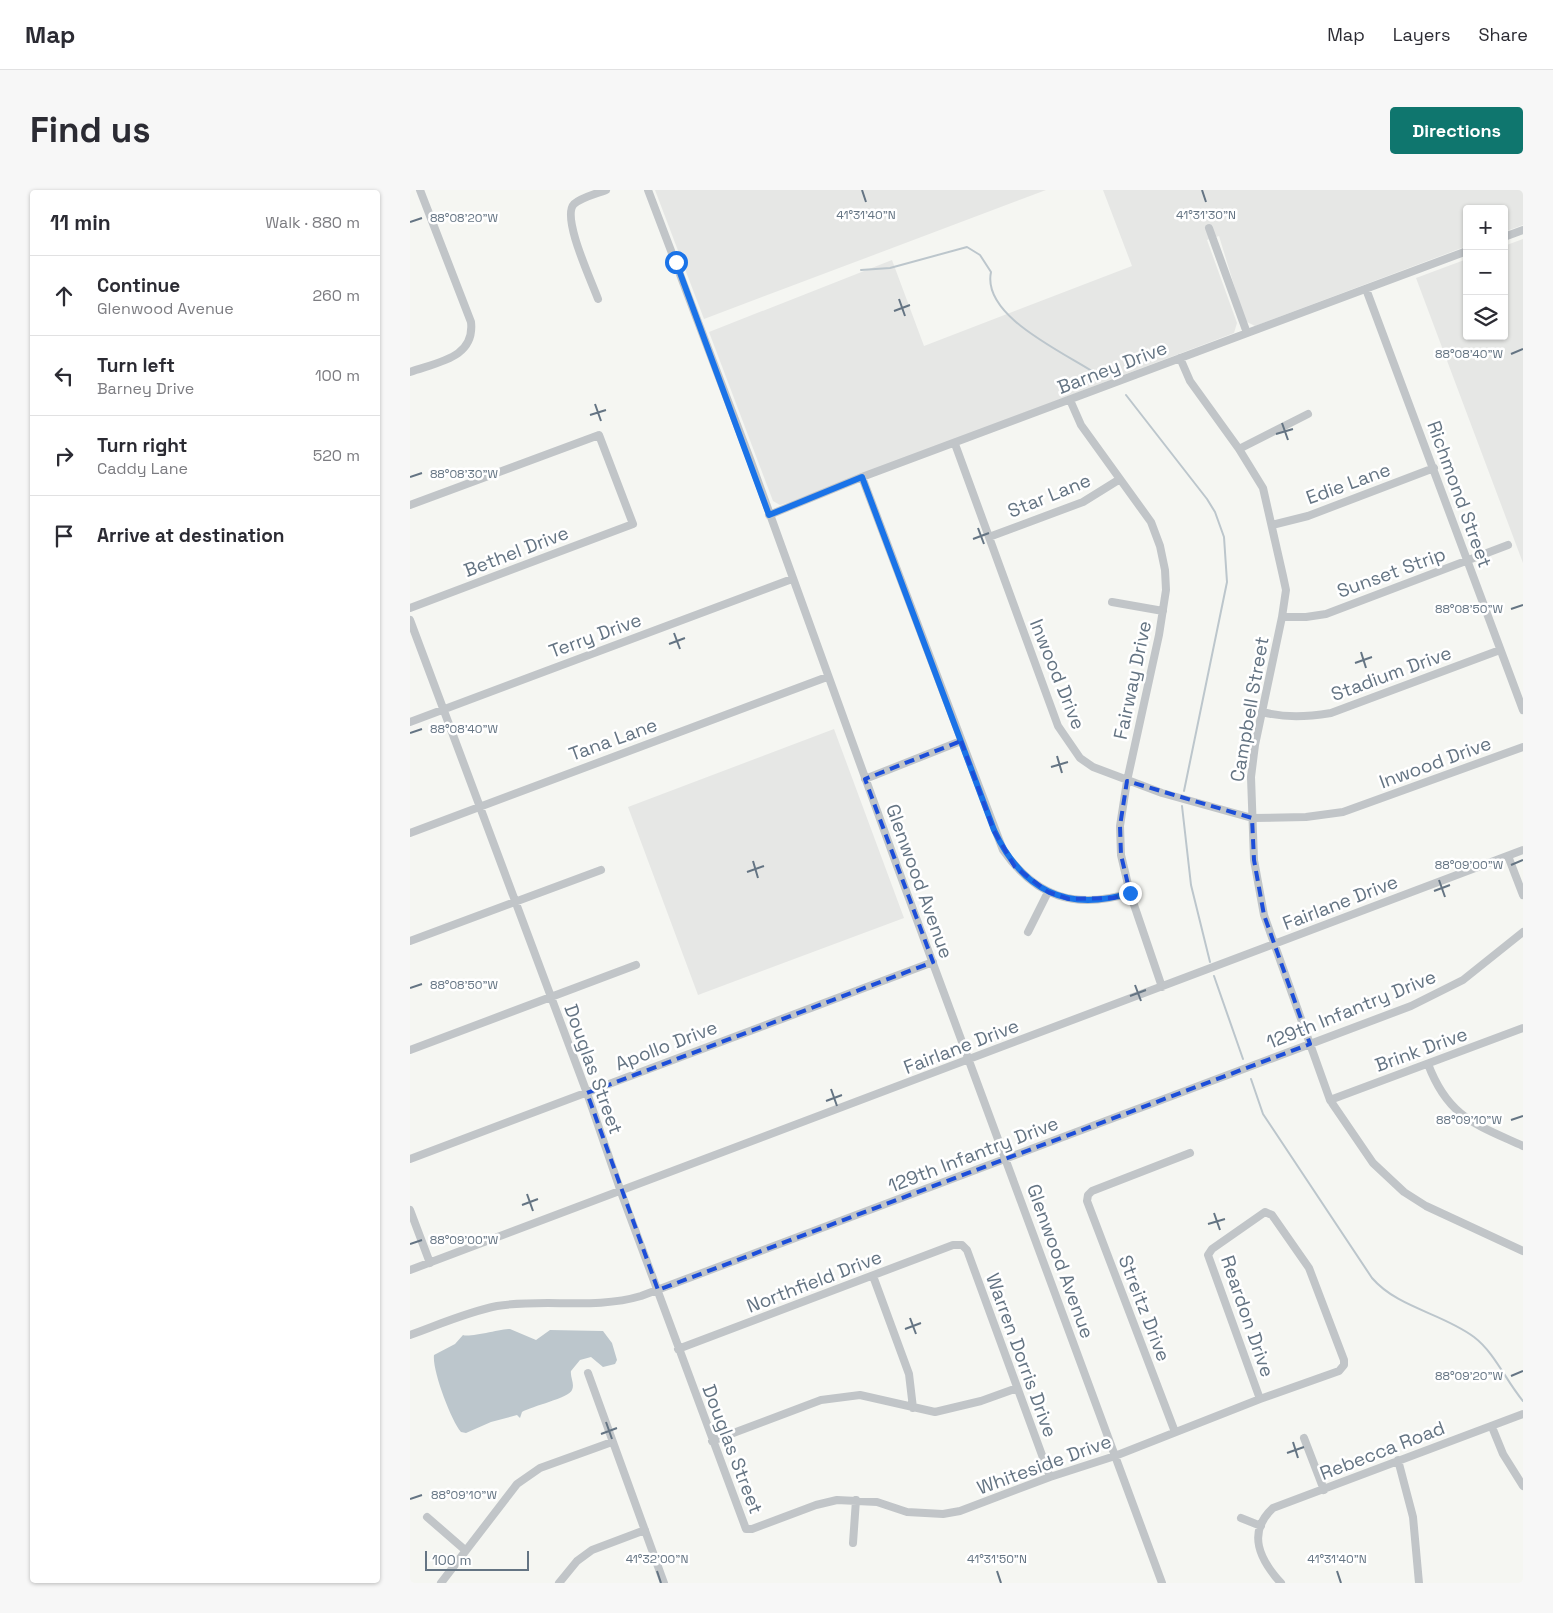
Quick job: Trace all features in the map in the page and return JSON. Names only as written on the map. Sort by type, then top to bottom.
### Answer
[{"type":"street","points":[[410,372],[460,353],[470,342],[471,322],[420,190]]},
{"type":"street","points":[[598,299],[573,230],[570,213],[574,205],[580,200],[606,190]]},
{"type":"street","name":"Glenwood Avenue","points":[[648,190],[1162,1583]]},
{"type":"street","points":[[1209,228],[1247,333]]},
{"type":"street","points":[[1508,236],[1523,230]]},
{"type":"street","name":"Barney Drive","points":[[769,515],[862,477],[955,444],[1463,252]]},
{"type":"street","name":"Richmond Street","points":[[1366,288],[1523,710]]},
{"type":"street","name":"Campbell Street","points":[[1180,358],[1190,381],[1239,449],[1263,488],[1286,590],[1251,777],[1252,818],[1258,887],[1264,916],[1330,1100],[1373,1163],[1404,1192],[1426,1206],[1523,1251]]},
{"type":"street","name":"Fairway Drive","points":[[1070,400],[1081,425],[1151,522],[1160,546],[1166,590],[1164,611],[1120,826],[1121,855],[1130,893],[1162,987]]},
{"type":"street","points":[[1239,449],[1308,414]]},
{"type":"street","name":"Bethel Drive","points":[[410,505],[599,435],[633,524],[410,608]]},
{"type":"street","name":"Inwood Drive","points":[[955,444],[1058,726],[1069,745],[1080,758],[1093,767],[1162,793],[1252,818],[1306,817],[1343,812],[1523,747]]},
{"type":"street","name":"Edie Lane","points":[[1272,525],[1308,516],[1434,468]]},
{"type":"street","points":[[862,477],[1003,850],[1015,867],[1029,881],[1048,892],[1069,899],[1090,901],[1113,898],[1130,893]]},
{"type":"street","name":"Star Lane","points":[[988,537],[1083,502],[1120,479]]},
{"type":"street","name":"Sunset Strip","points":[[1282,617],[1306,617],[1326,614],[1508,545]]},
{"type":"street","name":"Terry Drive","points":[[410,722],[792,579]]},
{"type":"street","points":[[1112,602],[1164,611]]},
{"type":"street","name":"Douglas Street","points":[[410,620],[551,997],[620,1192],[746,1529]]},
{"type":"street","name":"Stadium Drive","points":[[1262,712],[1284,717],[1307,717],[1331,713],[1500,650]]},
{"type":"street","name":"Tana Lane","points":[[410,833],[828,677]]},
{"type":"street","points":[[865,779],[961,741]]},
{"type":"street","name":"Fairlane Drive","points":[[410,1270],[1523,850]]},
{"type":"street","points":[[1508,856],[1523,895]]},
{"type":"street","points":[[410,942],[601,870]]},
{"type":"street","points":[[1028,932],[1048,892]]},
{"type":"street","name":"129th Infantry Drive","points":[[410,1335],[468,1314],[498,1306],[607,1303],[626,1301],[658,1290],[1411,1006],[1463,980],[1523,932]]},
{"type":"street","name":"Apollo Drive","points":[[410,1159],[933,962]]},
{"type":"street","points":[[410,1050],[636,965]]},
{"type":"street","name":"Brink Drive","points":[[1330,1100],[1523,1028]]},
{"type":"street","points":[[1428,1064],[1436,1084],[1448,1102],[1460,1115],[1523,1146]]},
{"type":"street","name":"Streitz Drive","points":[[1175,1432],[1088,1201],[1088,1196],[1092,1191],[1190,1153]]},
{"type":"street","points":[[410,1210],[430,1263]]},
{"type":"street","name":"Whiteside Drive","points":[[746,1529],[752,1529],[816,1505],[837,1500],[877,1502],[907,1512],[943,1514],[960,1511],[1050,1477],[1115,1456],[1260,1399],[1339,1371],[1344,1366],[1341,1351],[1309,1268],[1272,1215],[1265,1212]]},
{"type":"street","name":"Reardon Drive","points":[[1260,1399],[1208,1255],[1212,1249],[1259,1214],[1265,1212]]},
{"type":"street","name":"Northfield Drive","points":[[678,1349],[953,1245],[962,1245]]},
{"type":"street","name":"Warren Dorris Drive","points":[[962,1245],[966,1250],[1050,1477]]},
{"type":"street","points":[[874,1276],[909,1374],[913,1408]]},
{"type":"street","points":[[588,1372],[664,1583]]},
{"type":"street","points":[[712,1441],[821,1400],[860,1395],[935,1412],[954,1409],[1017,1388]]},
{"type":"street","name":"Rebecca Road","points":[[1261,1526],[1267,1514],[1273,1508],[1523,1414]]},
{"type":"street","points":[[1492,1426],[1503,1454],[1523,1486]]},
{"type":"street","points":[[1304,1438],[1324,1490]]},
{"type":"street","points":[[441,1583],[517,1484],[540,1468],[612,1442]]},
{"type":"street","points":[[1398,1460],[1412,1517],[1419,1583]]},
{"type":"street","points":[[853,1543],[856,1500]]},
{"type":"street","points":[[427,1517],[465,1550]]},
{"type":"street","points":[[1241,1518],[1261,1526],[1259,1541],[1264,1562],[1281,1583]]},
{"type":"street","points":[[560,1583],[577,1561],[592,1550],[645,1530]]},
{"type":"highlighted area","points":[[961,741],[994,831],[1015,867],[1048,892],[1069,899],[1113,898],[1130,893],[1121,855],[1120,826],[1127,781],[1252,818],[1254,860],[1264,915],[1310,1044],[658,1290],[587,1093],[933,962],[865,779]]},
{"type":"shaded area","points":[[655,190],[1046,190],[704,319]]},
{"type":"shaded area","points":[[1103,190],[1523,190],[1523,225],[1508,231],[1508,205],[1463,205],[1463,248],[1255,326],[1245,321],[1219,236],[1207,240],[1237,323],[1234,333],[787,503],[780,505],[773,501],[709,332],[892,260],[924,346],[1132,266]]},
{"type":"shaded area","points":[[1523,239],[1523,563],[1416,278],[1463,260],[1463,340],[1508,340],[1508,245]]},
{"type":"shaded area","points":[[834,729],[904,918],[698,995],[628,807]]},
{"type":"shaded area","points":[[510,1329],[536,1340],[550,1330],[603,1331],[612,1343],[617,1360],[615,1364],[603,1367],[591,1357],[580,1360],[571,1371],[573,1385],[569,1393],[522,1412],[520,1418],[517,1415],[491,1422],[466,1433],[461,1432],[452,1417],[443,1395],[436,1372],[434,1355],[455,1344],[463,1335]]},
{"type":"waterway","points":[[861,270],[890,268],[967,247],[980,255],[991,272],[992,289],[1000,305],[1014,320],[1032,335],[1104,379]]},
{"type":"waterway","points":[[1126,395],[1207,499],[1215,512],[1224,537],[1227,582],[1184,791]]},
{"type":"waterway","points":[[1182,806],[1191,885],[1210,962]]},
{"type":"waterway","points":[[1214,976],[1243,1059]]},
{"type":"waterway","points":[[1251,1079],[1263,1114],[1372,1278],[1407,1304],[1448,1322],[1474,1337],[1488,1351],[1523,1401]]},
{"type":"route","points":[[676,262],[769,515],[862,477],[994,830],[1003,850],[1015,867],[1029,881],[1048,892],[1069,899],[1090,901],[1113,898],[1130,893]]}]
